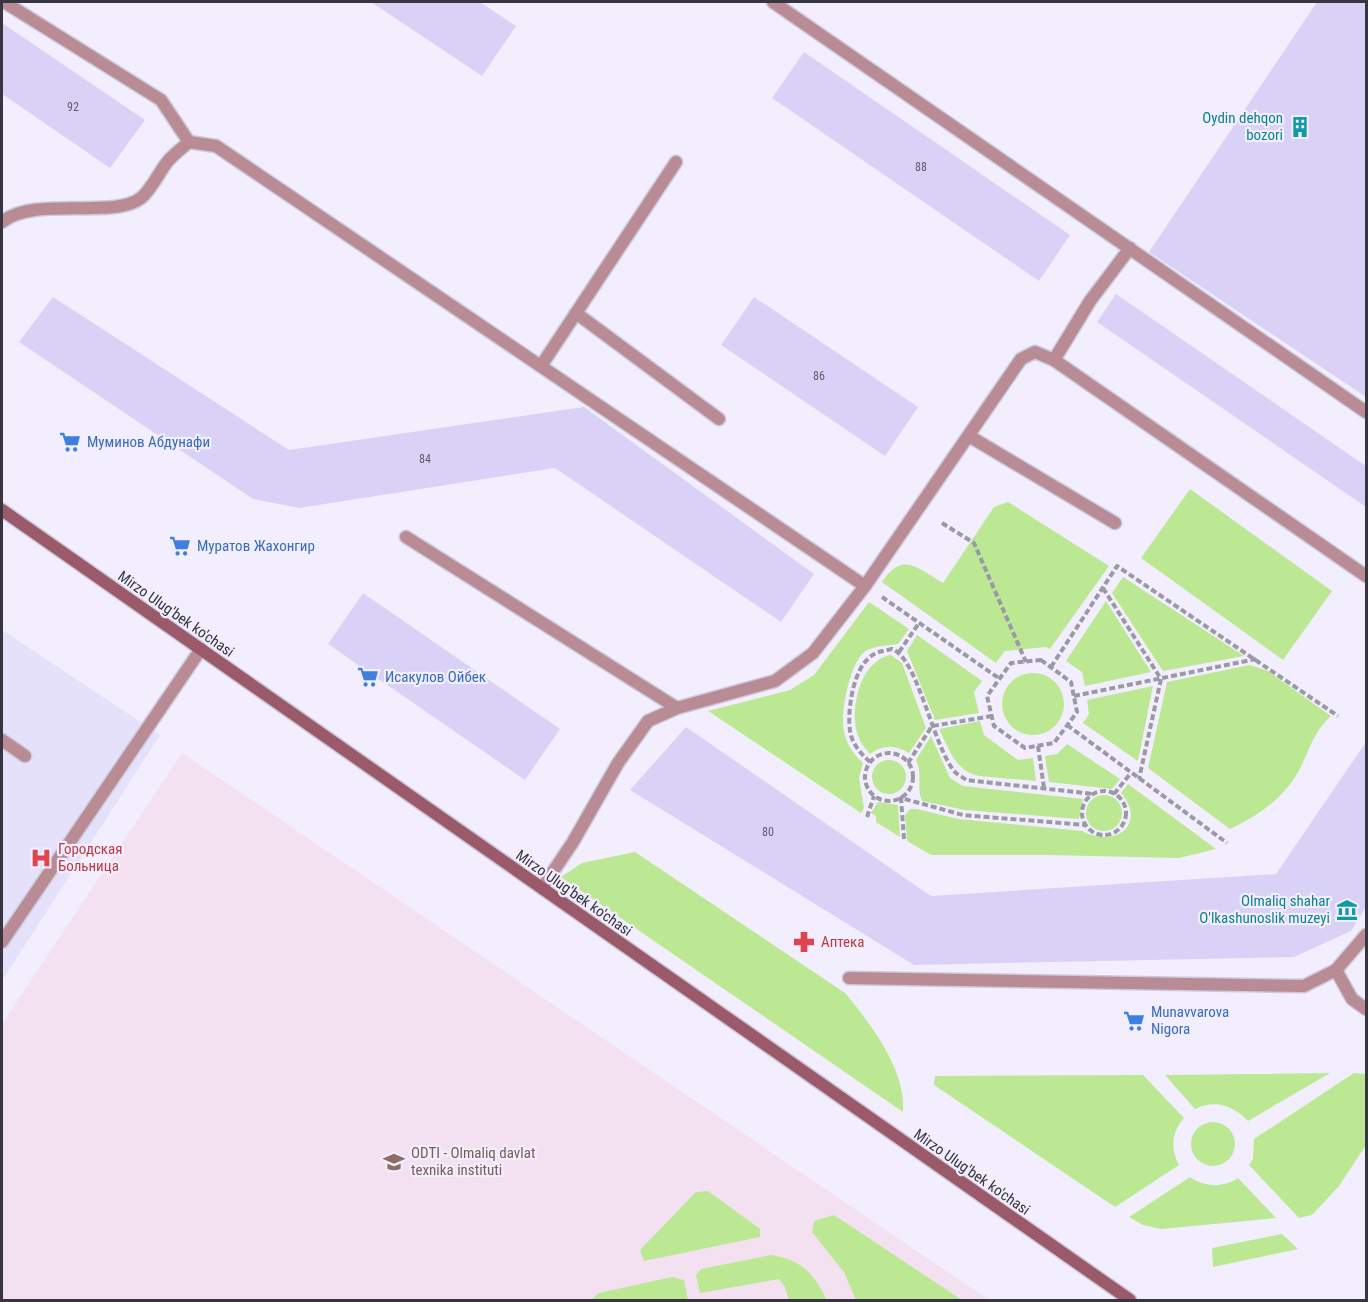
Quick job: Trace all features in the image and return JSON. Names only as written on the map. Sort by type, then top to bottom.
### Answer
[{"type":"main road","name":"Mirzo Ulug'bek ko'chasi","points":[[2,510],[1130,1300]]},
{"type":"street","points":[[4,2],[161,100],[189,142],[216,146],[865,586]]},
{"type":"street","points":[[773,2],[1366,412]]},
{"type":"street","points":[[2,222],[10,215],[39,210],[118,206],[140,199],[169,160],[189,142]]},
{"type":"street","points":[[541,366],[676,162]]},
{"type":"street","points":[[1054,360],[1090,302],[1130,248]]},
{"type":"street","points":[[576,313],[719,419]]},
{"type":"street","points":[[542,888],[573,842],[618,763],[648,722],[678,708],[774,681],[813,653],[865,586],[1025,355],[1035,352],[1054,360],[1366,576]]},
{"type":"street","points":[[969,436],[1115,523]]},
{"type":"street","points":[[406,537],[678,708]]},
{"type":"street","points":[[2,942],[201,649]]},
{"type":"street","points":[[2,740],[25,756]]},
{"type":"street","points":[[849,978],[1304,986],[1336,970],[1366,935]]},
{"type":"street","points":[[1336,970],[1352,999],[1366,1009]]},
{"type":"path","points":[[942,523],[974,543],[1026,662]]},
{"type":"path","points":[[1051,667],[1117,566],[1257,659],[1338,717]]},
{"type":"path","points":[[865,586],[1000,679]]},
{"type":"path","points":[[1103,588],[1161,679],[1139,779]]},
{"type":"path","points":[[899,652],[919,622]]},
{"type":"path","points":[[870,762],[855,745],[850,733],[853,692],[860,670],[868,658],[878,652],[892,649],[906,658],[932,726],[955,772],[966,780],[1094,794],[1104,791],[1114,794],[1126,807],[1127,815],[1121,829],[1114,833],[1099,835],[1085,825],[963,814],[901,798],[888,801],[874,796],[866,783],[865,776],[870,762],[883,754],[899,755],[908,763],[913,775],[913,783],[901,798],[904,839]]},
{"type":"path","points":[[1074,696],[1257,659]]},
{"type":"path","points":[[1041,660],[1071,682],[1077,712],[1054,743],[1025,748],[994,726],[987,696],[1011,663],[1026,662],[1041,660]]},
{"type":"path","points":[[908,763],[932,726],[992,716]]},
{"type":"path","points":[[1067,725],[1227,843]]},
{"type":"path","points":[[1038,746],[1044,788]]},
{"type":"path","points":[[1114,794],[1131,773]]},
{"type":"path","points":[[1085,825],[1083,807],[1094,794]]},
{"type":"path","points":[[867,817],[874,796]]},
{"type":"shaded area","name":"Городская Больница","points":[[2,630],[160,735],[2,981]]},
{"type":"shaded area","name":"ODTI - Olmaliq davlat texnika instituti","points":[[182,753],[989,1300],[2,1300],[2,1024]]},
{"type":"green space","points":[[1190,489],[1332,591],[1283,660],[1141,558]]},
{"type":"green space","points":[[1008,502],[1109,566],[1050,649],[1046,647],[1005,651],[996,663],[882,582],[897,567],[911,565],[943,583],[994,507]]},
{"type":"green space","points":[[1123,577],[1244,656],[1163,671],[1112,593]]},
{"type":"green space","points":[[1106,601],[1151,672],[1085,686],[1082,672],[1066,661]]},
{"type":"green space","points":[[869,602],[909,629],[898,644],[874,647],[862,654],[850,680],[843,723],[849,745],[863,763],[859,778],[864,808],[861,813],[708,711],[790,690],[814,675]]},
{"type":"green space","points":[[917,635],[982,681],[974,692],[979,713],[935,720],[907,651]]},
{"type":"green space","points":[[891,655],[902,663],[926,728],[909,753],[890,747],[880,748],[870,754],[860,740],[856,727],[856,701],[864,676],[871,666]]},
{"type":"green space","points":[[1250,665],[1268,671],[1331,716],[1315,736],[1298,772],[1285,791],[1260,812],[1230,829],[1148,768],[1167,682]]},
{"type":"green space","points":[[1033,673],[1055,682],[1064,704],[1055,726],[1033,735],[1011,726],[1002,704],[1011,682]]},
{"type":"green space","points":[[1153,686],[1138,761],[1083,723],[1089,714],[1087,700]]},
{"type":"green space","points":[[980,721],[984,735],[1018,760],[1033,758],[1036,781],[979,776],[958,764],[939,729]]},
{"type":"green space","points":[[931,736],[950,778],[963,786],[1083,799],[1079,819],[965,810],[922,801],[916,760]]},
{"type":"green space","points":[[1067,744],[1120,779],[1112,789],[1049,782],[1045,756],[1057,754]]},
{"type":"green space","points":[[889,760],[901,765],[906,777],[901,789],[889,794],[877,789],[872,777],[877,765]]},
{"type":"green space","points":[[1128,784],[1216,849],[1179,858],[931,855],[907,841],[905,815],[910,809],[958,819],[1082,831],[1095,836],[1117,835],[1129,823],[1131,814],[1121,793]]},
{"type":"green space","points":[[1104,795],[1116,801],[1122,813],[1116,825],[1104,831],[1092,825],[1086,813],[1092,801]]},
{"type":"green space","points":[[878,802],[898,805],[900,837],[876,822],[876,816],[871,813]]},
{"type":"green space","points":[[635,852],[845,993],[876,1033],[893,1064],[899,1080],[903,1112],[561,877],[582,863]]},
{"type":"green space","points":[[1330,1073],[1248,1121],[1236,1111],[1217,1104],[1195,1109],[1165,1075]]},
{"type":"green space","points":[[1354,1073],[1366,1074],[1366,1145],[1339,1186],[1312,1215],[1299,1218],[1249,1165],[1253,1159],[1254,1139]]},
{"type":"green space","points":[[1143,1075],[1184,1118],[1175,1134],[1173,1147],[1179,1165],[1115,1207],[934,1085],[935,1076]]},
{"type":"green space","points":[[1213,1122],[1228,1129],[1235,1144],[1228,1159],[1213,1166],[1198,1159],[1191,1144],[1198,1129]]},
{"type":"green space","points":[[1190,1177],[1201,1183],[1214,1185],[1238,1178],[1276,1218],[1161,1229],[1143,1225],[1129,1217]]},
{"type":"green space","points":[[708,1191],[760,1229],[760,1237],[644,1261],[640,1250],[696,1192]]},
{"type":"green space","points":[[834,1215],[962,1300],[856,1300],[844,1272],[812,1232],[814,1221]]},
{"type":"green space","points":[[1282,1234],[1298,1249],[1213,1267],[1212,1248]]},
{"type":"green space","points":[[771,1255],[799,1264],[817,1282],[827,1300],[789,1300],[785,1287],[779,1279],[700,1293],[696,1275],[701,1269]]},
{"type":"green space","points":[[672,1277],[684,1280],[688,1300],[591,1300],[599,1293]]},
{"type":"building","points":[[371,2],[480,2],[516,26],[482,76]]},
{"type":"building","name":"Oydin dehqon bozori","points":[[1317,2],[1366,2],[1366,397],[1149,252]]},
{"type":"building","points":[[2,23],[145,120],[110,168],[2,94]]},
{"type":"building","points":[[804,52],[1070,235],[1039,281],[772,98]]},
{"type":"building","points":[[1116,294],[1366,466],[1366,507],[1097,322]]},
{"type":"building","points":[[53,297],[289,450],[584,407],[814,574],[781,622],[555,468],[299,508],[253,499],[19,342]]},
{"type":"building","points":[[754,297],[918,407],[885,456],[721,345]]},
{"type":"building","points":[[363,593],[560,729],[525,780],[328,644]]},
{"type":"building","points":[[686,727],[931,896],[1276,874],[1366,742],[1366,907],[1351,931],[1294,957],[914,965],[630,790]]},
{"type":"place","name":"Oydin dehqon bozori","points":[[1300,127]]},
{"type":"place","name":"Муминов Абдунафи","points":[[70,442]]},
{"type":"place","name":"Муратов Жахонгир","points":[[180,546]]},
{"type":"place","name":"Исакулов Ойбек","points":[[368,677]]},
{"type":"place","name":"Городская Больница","points":[[41,858]]},
{"type":"place","name":"Olmaliq shahar O'lkashunoslik muzeyi","points":[[1347,910]]},
{"type":"place","name":"Аптека","points":[[804,942]]},
{"type":"place","name":"Munavvarova Nigora","points":[[1134,1021]]},
{"type":"place","name":"ODTI - Olmaliq davlat texnika instituti","points":[[394,1162]]}]
